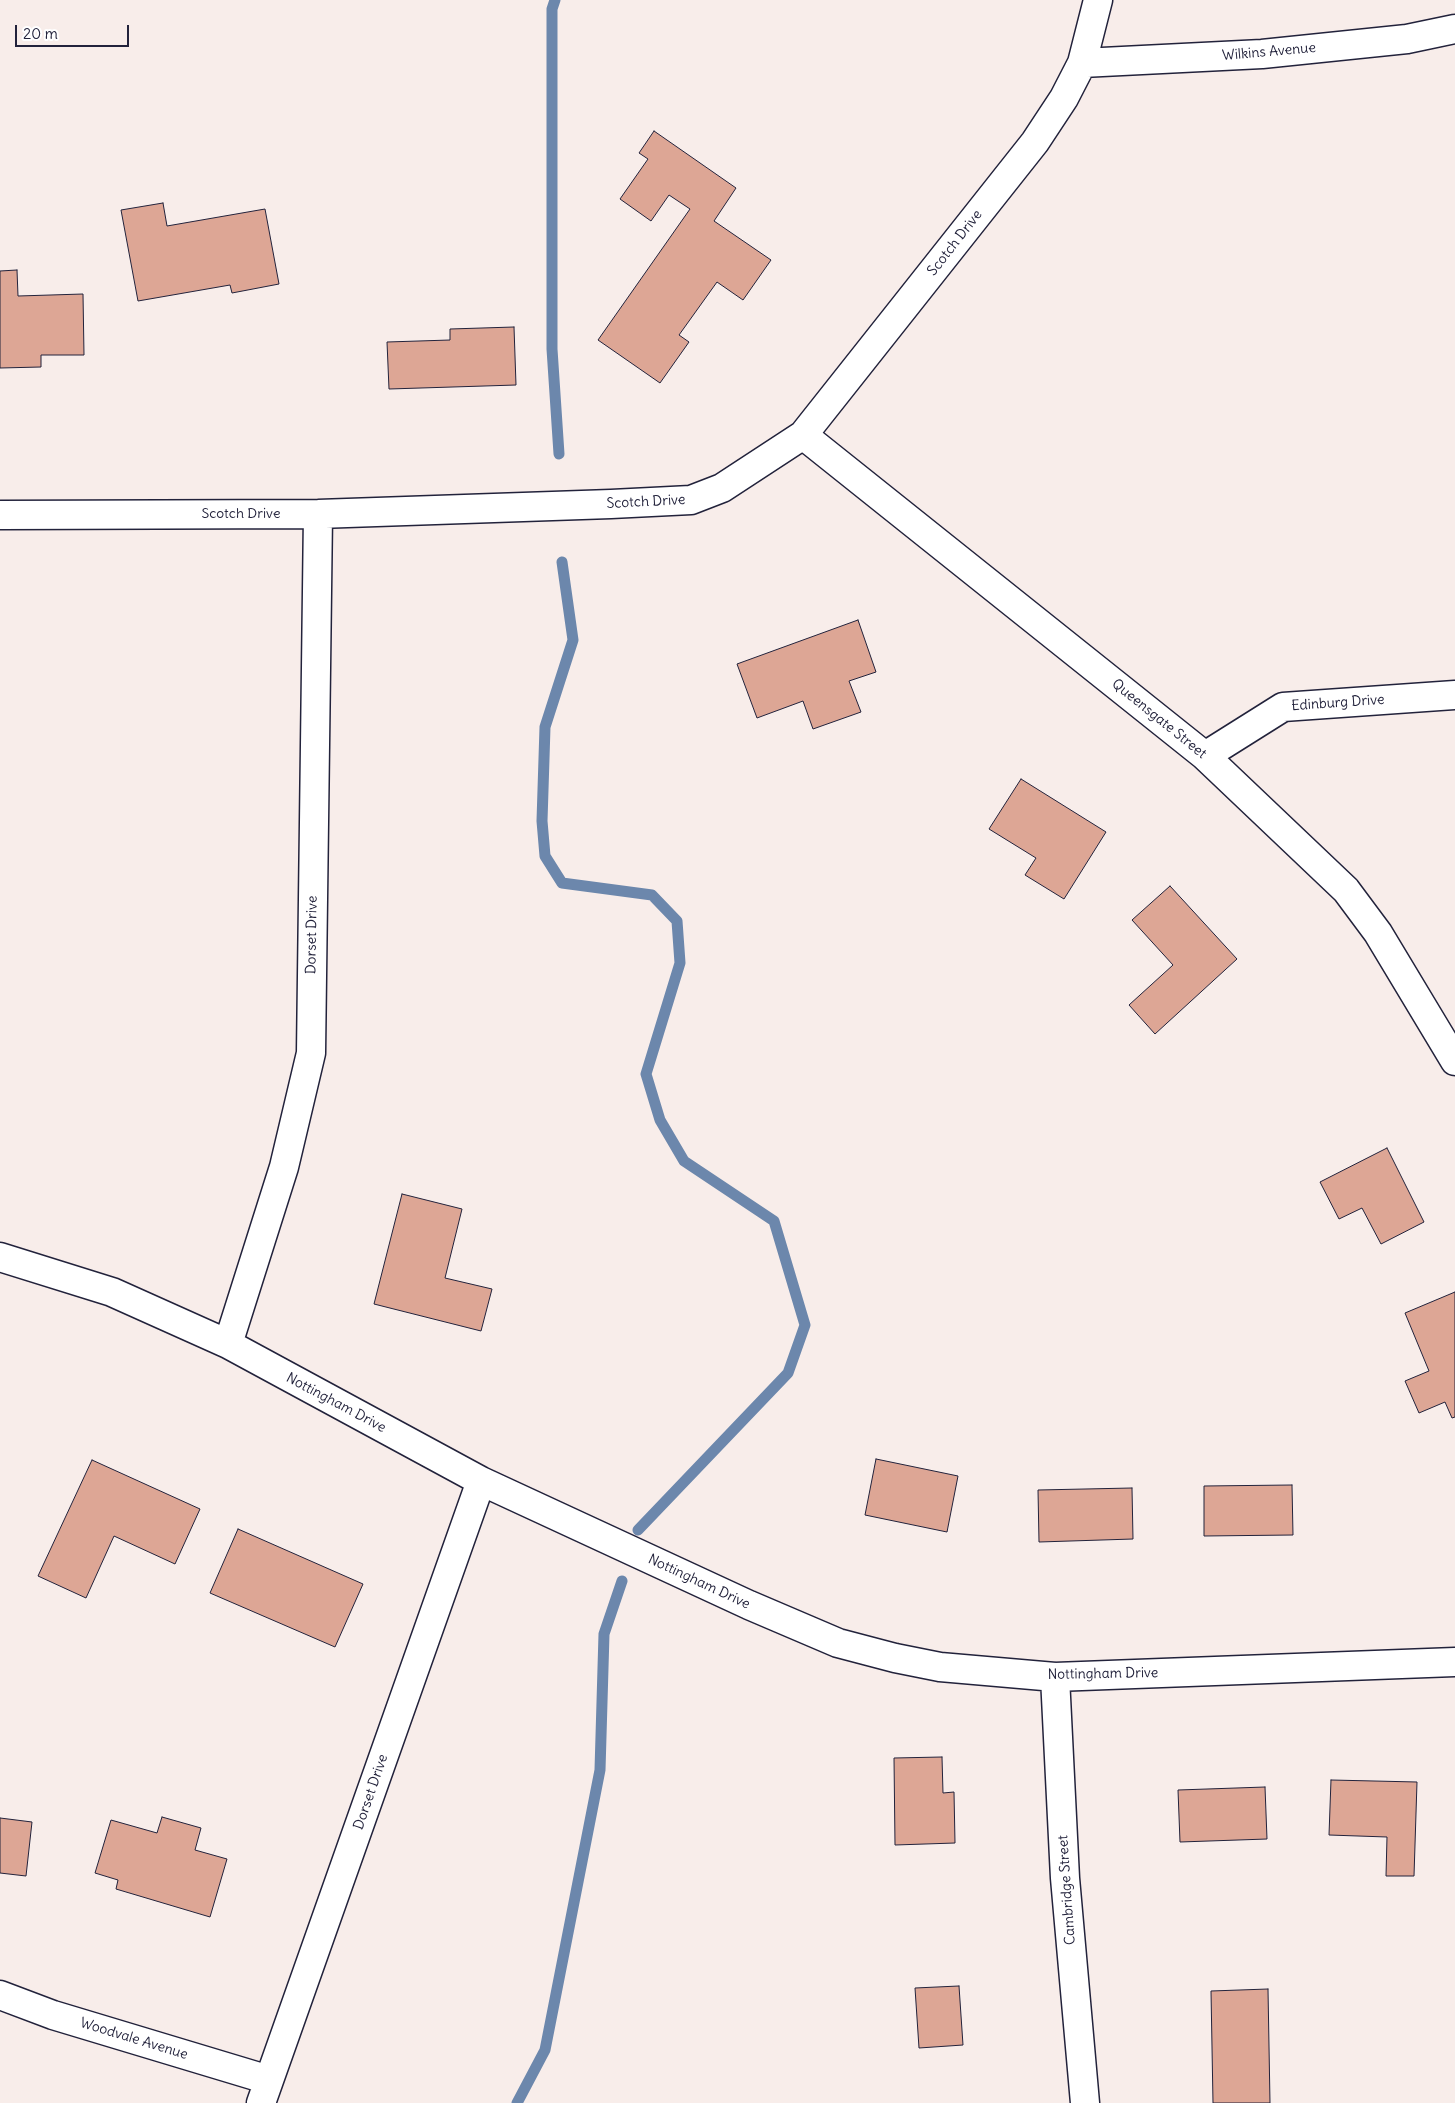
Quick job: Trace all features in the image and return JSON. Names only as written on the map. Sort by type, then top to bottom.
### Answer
[{"type":"street","name":"Scotch Drive","points":[[0,515],[318,514],[691,500],[722,488],[803,435],[1035,142],[1064,98],[1082,63],[1098,0]]},
{"type":"street","name":"Wilkins Avenue","points":[[1082,63],[1262,54],[1407,38],[1455,29]]},
{"type":"street","name":"Queensgate Street","points":[[803,435],[1205,756],[1346,890],[1378,933],[1455,1061]]},
{"type":"street","name":"Dorset Drive","points":[[228,1344],[284,1167],[311,1053],[318,514]]},
{"type":"street","name":"Edinburg Drive","points":[[1205,756],[1283,707],[1455,695]]},
{"type":"street","name":"Nottingham Drive","points":[[0,1257],[112,1292],[228,1344],[481,1481],[749,1605],[838,1643],[895,1658],[940,1667],[1055,1677],[1455,1662]]},
{"type":"street","name":"Dorset Drive","points":[[265,2091],[481,1481]]},
{"type":"street","name":"Cambridge Street","points":[[1055,1677],[1065,1878],[1084,2103]]},
{"type":"street","name":"Woodvale Avenue","points":[[0,1995],[265,2091]]},
{"type":"building","points":[[654,131],[736,188],[714,221],[771,260],[743,300],[717,282],[679,335],[689,342],[660,383],[598,340],[690,209],[669,195],[651,221],[620,199],[648,159],[639,153]]},
{"type":"building","points":[[163,203],[167,226],[265,209],[279,284],[232,293],[230,285],[138,301],[121,210]]},
{"type":"building","points":[[17,270],[18,296],[83,294],[84,355],[41,355],[41,367],[0,368],[0,271]]},
{"type":"building","points":[[514,327],[516,385],[389,389],[387,342],[450,340],[450,329]]},
{"type":"building","points":[[858,620],[876,672],[849,681],[861,712],[813,729],[803,701],[757,718],[737,664]]},
{"type":"building","points":[[1021,779],[1106,832],[1064,899],[1025,875],[1036,858],[989,829]]},
{"type":"building","points":[[1170,886],[1237,959],[1155,1034],[1129,1005],[1173,965],[1132,920]]},
{"type":"building","points":[[1387,1148],[1424,1222],[1381,1244],[1362,1208],[1339,1219],[1320,1182]]},
{"type":"building","points":[[402,1194],[462,1209],[445,1278],[492,1289],[481,1331],[374,1304]]},
{"type":"building","points":[[1455,1292],[1455,1417],[1452,1418],[1445,1402],[1419,1413],[1405,1381],[1429,1371],[1405,1313]]},
{"type":"building","points":[[876,1459],[958,1476],[947,1532],[865,1515]]},
{"type":"building","points":[[92,1460],[200,1509],[175,1564],[114,1536],[86,1598],[38,1576]]},
{"type":"building","points":[[1292,1485],[1293,1535],[1204,1536],[1204,1486]]},
{"type":"building","points":[[1132,1488],[1133,1539],[1039,1542],[1038,1490]]},
{"type":"building","points":[[238,1529],[363,1584],[335,1647],[210,1593]]},
{"type":"building","points":[[942,1757],[943,1793],[954,1792],[955,1843],[895,1845],[894,1758]]},
{"type":"building","points":[[1331,1780],[1417,1782],[1414,1876],[1386,1876],[1387,1837],[1329,1835]]},
{"type":"building","points":[[1265,1787],[1267,1839],[1180,1842],[1178,1790]]},
{"type":"building","points":[[162,1817],[201,1828],[195,1850],[227,1859],[210,1917],[116,1889],[118,1880],[95,1873],[111,1820],[157,1833]]},
{"type":"building","points":[[0,1818],[32,1822],[26,1876],[0,1873]]},
{"type":"building","points":[[959,1986],[963,2045],[919,2048],[915,1988]]},
{"type":"building","points":[[1268,1989],[1270,2103],[1213,2103],[1211,1991]]},
{"type":"waterway","points":[[555,0],[552,9],[552,349],[559,454]]},
{"type":"waterway","points":[[562,562],[573,640],[545,727],[542,821],[545,856],[562,883],[652,895],[677,921],[680,963],[646,1074],[660,1120],[684,1161],[774,1221],[805,1325],[788,1373],[638,1530]]},
{"type":"waterway","points":[[517,2103],[545,2050],[600,1770],[604,1634],[622,1581]]}]
